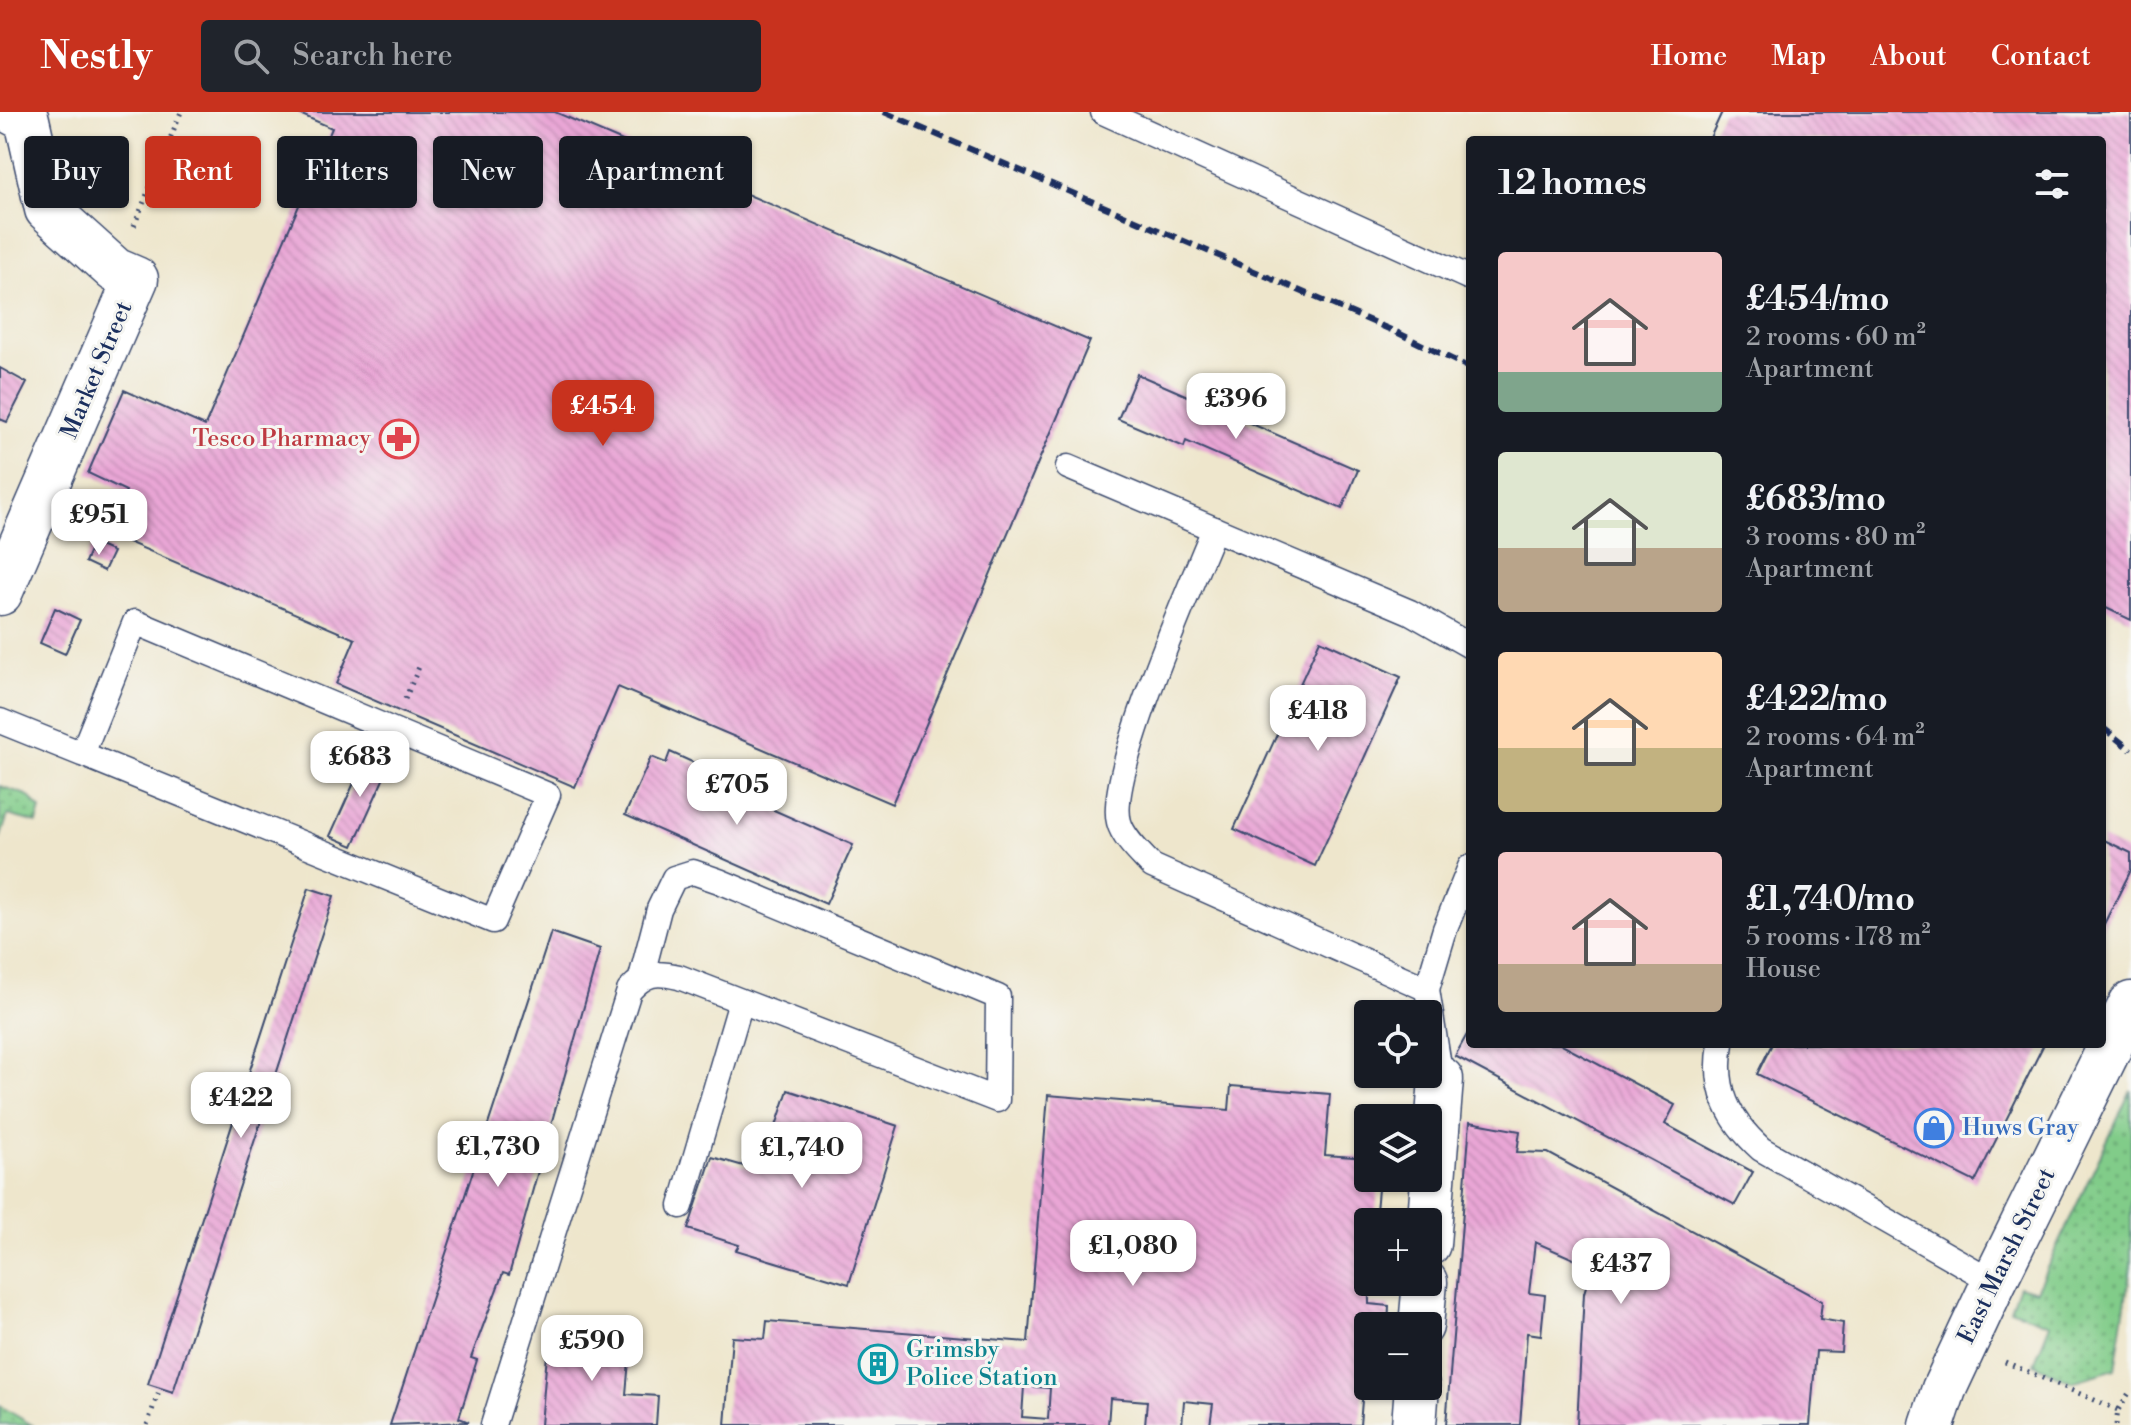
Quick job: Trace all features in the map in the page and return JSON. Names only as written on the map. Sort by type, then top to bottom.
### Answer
[{"type":"street","points":[[12,112],[27,120],[47,209],[126,274]]},
{"type":"street","name":"Market Street","points":[[0,593],[126,274]]},
{"type":"street","name":"East Marsh Street","points":[[1932,1425],[1994,1282],[2131,1004]]},
{"type":"street","points":[[1431,1208],[1440,1088]]},
{"type":"street","points":[[1414,1425],[1416,1400]]},
{"type":"lane","points":[[1103,112],[1466,276]]},
{"type":"lane","points":[[1068,467],[1410,612],[1466,644]]},
{"type":"lane","points":[[1214,529],[1143,705],[1118,797],[1119,822],[1152,866],[1427,989]]},
{"type":"lane","points":[[0,721],[493,921],[548,795],[135,622],[82,754]]},
{"type":"lane","points":[[493,1425],[629,991],[641,978],[655,972],[679,977],[997,1100],[998,997],[693,872],[674,878],[664,893],[641,978]]},
{"type":"lane","points":[[1429,1000],[1427,989],[1445,929],[1466,877]]},
{"type":"lane","points":[[681,1206],[741,1002]]},
{"type":"lane","points":[[1721,1048],[1720,1088],[1727,1110],[1739,1128],[1761,1149],[1994,1282]]},
{"type":"path","points":[[126,274],[181,112]]},
{"type":"path","points":[[1965,1344],[2118,1410]]},
{"type":"path","points":[[147,1425],[160,1388]]},
{"type":"path","points":[[2116,1425],[2118,1410],[2131,1390]]},
{"type":"green space","points":[[0,786],[27,795],[41,809],[37,823],[8,815],[0,839]]},
{"type":"green space","points":[[2131,1090],[2131,1266],[2115,1369],[2072,1382],[2034,1364],[2050,1324],[2010,1309],[2019,1286],[2036,1291]]},
{"type":"green space","points":[[0,1406],[32,1425],[0,1425]]},
{"type":"building","points":[[295,112],[555,112],[611,136],[559,136],[559,208],[752,208],[752,196],[1090,341],[892,804],[618,687],[575,787],[336,684],[355,639],[107,533],[126,491],[88,473],[124,390],[205,426],[298,208],[417,208],[417,136],[329,136],[332,128]]},
{"type":"building","points":[[1722,112],[2131,112],[2131,620],[2106,608],[2106,136],[1711,136]]},
{"type":"building","points":[[0,368],[27,383],[7,422],[0,419]]},
{"type":"building","points":[[1137,374],[1358,470],[1342,509],[1186,441],[1184,447],[1118,419]]},
{"type":"building","points":[[93,543],[113,552],[104,571],[85,562]]},
{"type":"building","points":[[55,608],[80,620],[65,654],[40,643]]},
{"type":"building","points":[[1320,640],[1401,677],[1315,866],[1234,829]]},
{"type":"building","points":[[368,752],[391,762],[353,846],[330,836]]},
{"type":"building","points":[[670,752],[747,787],[742,796],[853,845],[826,904],[625,815],[651,757],[666,763]]},
{"type":"building","points":[[2106,841],[2131,853],[2131,870],[2106,920]]},
{"type":"building","points":[[309,888],[334,896],[173,1392],[148,1384]]},
{"type":"building","points":[[551,932],[600,949],[509,1275],[503,1273],[471,1358],[477,1360],[459,1418],[469,1422],[390,1425]]},
{"type":"building","points":[[1466,1036],[1466,1048],[1568,1048],[1675,1105],[1665,1124],[1753,1172],[1735,1205],[1455,1056]]},
{"type":"building","name":"Huws Gray","points":[[1770,1048],[2042,1048],[1975,1182],[1757,1074]]},
{"type":"building","points":[[1231,1086],[1330,1094],[1325,1155],[1354,1157],[1354,1192],[1378,1192],[1376,1208],[1354,1208],[1354,1296],[1369,1296],[1369,1304],[1389,1306],[1389,1312],[1354,1312],[1354,1400],[1362,1400],[1360,1425],[1210,1425],[1213,1404],[1184,1401],[1182,1425],[1145,1425],[1147,1401],[1110,1398],[1108,1425],[725,1425],[732,1337],[765,1339],[767,1321],[1028,1342],[1048,1095],[1229,1110]],"holes":[[[1024,1386],[1050,1388],[1048,1419],[1022,1417]]]},
{"type":"building","points":[[788,1090],[898,1126],[849,1284],[736,1250],[739,1245],[688,1229],[712,1157],[761,1171]]},
{"type":"building","points":[[1470,1122],[1520,1131],[1517,1152],[1548,1153],[1822,1301],[1820,1319],[1843,1323],[1841,1352],[1816,1351],[1810,1425],[1577,1425],[1584,1293],[1592,1267],[1535,1242],[1529,1293],[1545,1295],[1541,1335],[1527,1333],[1520,1425],[1446,1425]]},
{"type":"building","points":[[549,1331],[631,1338],[626,1394],[658,1396],[656,1425],[541,1425]]},
{"type":"railway","points":[[884,112],[1396,332],[1466,366]]},
{"type":"railway","points":[[2106,730],[2131,750]]},
{"type":"place","name":"Tesco Pharmacy","points":[[399,439]]},
{"type":"place","name":"Huws Gray","points":[[1934,1128]]},
{"type":"place","name":"Grimsby Police Station","points":[[878,1364]]}]
